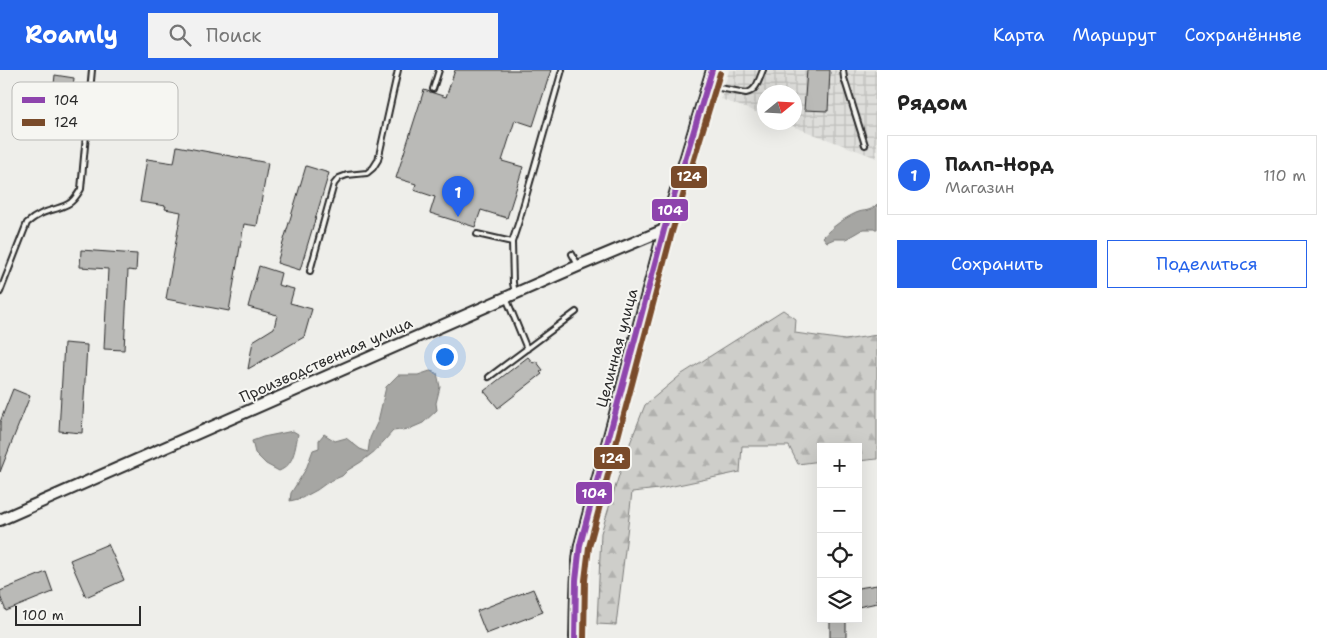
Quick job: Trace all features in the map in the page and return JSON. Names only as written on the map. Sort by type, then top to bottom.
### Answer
[{"type":"street","name":"Целинная улица","points":[[575,638],[576,578],[580,544],[664,230],[712,70]]},
{"type":"street","name":"Производственная улица","points":[[0,520],[664,230]]},
{"type":"lane","points":[[310,271],[334,184],[346,174],[367,173],[378,160],[398,70]]},
{"type":"lane","points":[[433,89],[439,70]]},
{"type":"lane","points":[[527,349],[510,296],[513,282],[512,242],[562,70]]},
{"type":"lane","points":[[707,86],[746,94],[755,89],[763,70]]},
{"type":"lane","points":[[843,70],[865,145]]},
{"type":"lane","points":[[0,292],[27,222],[41,212],[69,204],[82,189],[86,140]]},
{"type":"lane","points":[[477,234],[512,242]]},
{"type":"lane","points":[[572,254],[578,266]]},
{"type":"lane","points":[[489,377],[576,312]]},
{"type":"shaded area","points":[[729,70],[877,70],[877,158],[802,130],[802,85],[757,85],[757,112],[721,99]]},
{"type":"shaded area","points":[[877,204],[877,229],[863,229],[846,239],[834,239],[827,242],[823,237],[847,218],[859,212],[869,210]]},
{"type":"shaded area","points":[[430,371],[437,373],[440,387],[436,403],[437,410],[423,423],[409,429],[393,431],[375,451],[342,476],[302,498],[290,501],[291,493],[306,469],[313,450],[319,448],[319,440],[324,434],[335,441],[346,438],[360,449],[368,452],[370,438],[378,421],[386,387],[398,375],[418,375]]},
{"type":"shaded area","points":[[293,431],[298,434],[295,451],[288,465],[279,471],[266,464],[255,453],[252,441]]},
{"type":"green space","points":[[783,310],[796,319],[795,333],[845,340],[877,335],[877,459],[862,461],[862,443],[817,443],[817,462],[798,464],[789,446],[742,446],[740,472],[659,489],[632,492],[616,625],[597,624],[601,533],[625,456],[645,405],[682,374]]},
{"type":"building","points":[[455,70],[551,70],[533,126],[515,120],[502,161],[523,167],[507,218],[481,210],[475,227],[430,213],[435,197],[414,190],[416,184],[396,178],[424,90],[446,97]]},
{"type":"building","points":[[807,70],[830,70],[828,111],[804,110]]},
{"type":"building","points":[[55,75],[74,78],[74,82],[54,82]]},
{"type":"building","points":[[177,146],[268,163],[257,226],[244,224],[229,311],[166,299],[181,212],[165,209],[166,206],[140,202],[147,159],[174,163]]},
{"type":"building","points":[[306,166],[329,173],[300,270],[277,263]]},
{"type":"building","points":[[81,250],[137,254],[136,271],[128,270],[124,350],[104,349],[108,269],[80,267]]},
{"type":"building","points":[[259,266],[281,273],[278,285],[294,289],[290,303],[312,309],[304,337],[248,369],[253,341],[274,328],[277,315],[248,307]]},
{"type":"building","points":[[64,343],[87,345],[82,433],[59,431]]},
{"type":"building","points":[[528,357],[533,363],[536,361],[543,370],[540,372],[542,374],[498,408],[484,391]]},
{"type":"building","points":[[13,389],[30,396],[0,472],[0,422]]},
{"type":"building","points":[[108,544],[124,580],[86,597],[70,560]]},
{"type":"building","points":[[46,572],[53,592],[6,611],[0,591]]},
{"type":"building","points":[[877,585],[877,603],[862,606],[862,587]]},
{"type":"building","points":[[533,589],[543,612],[486,634],[477,611]]},
{"type":"building","points":[[830,623],[846,623],[846,638],[830,638]]},
{"type":"transit line","name":"104","points":[[575,638],[576,580],[580,545],[664,230],[712,70]]},
{"type":"transit line","name":"124","points":[[584,638],[585,580],[589,547],[672,232],[720,73]]},
{"type":"place","name":"Палп-Норд","points":[[458,217]]}]
